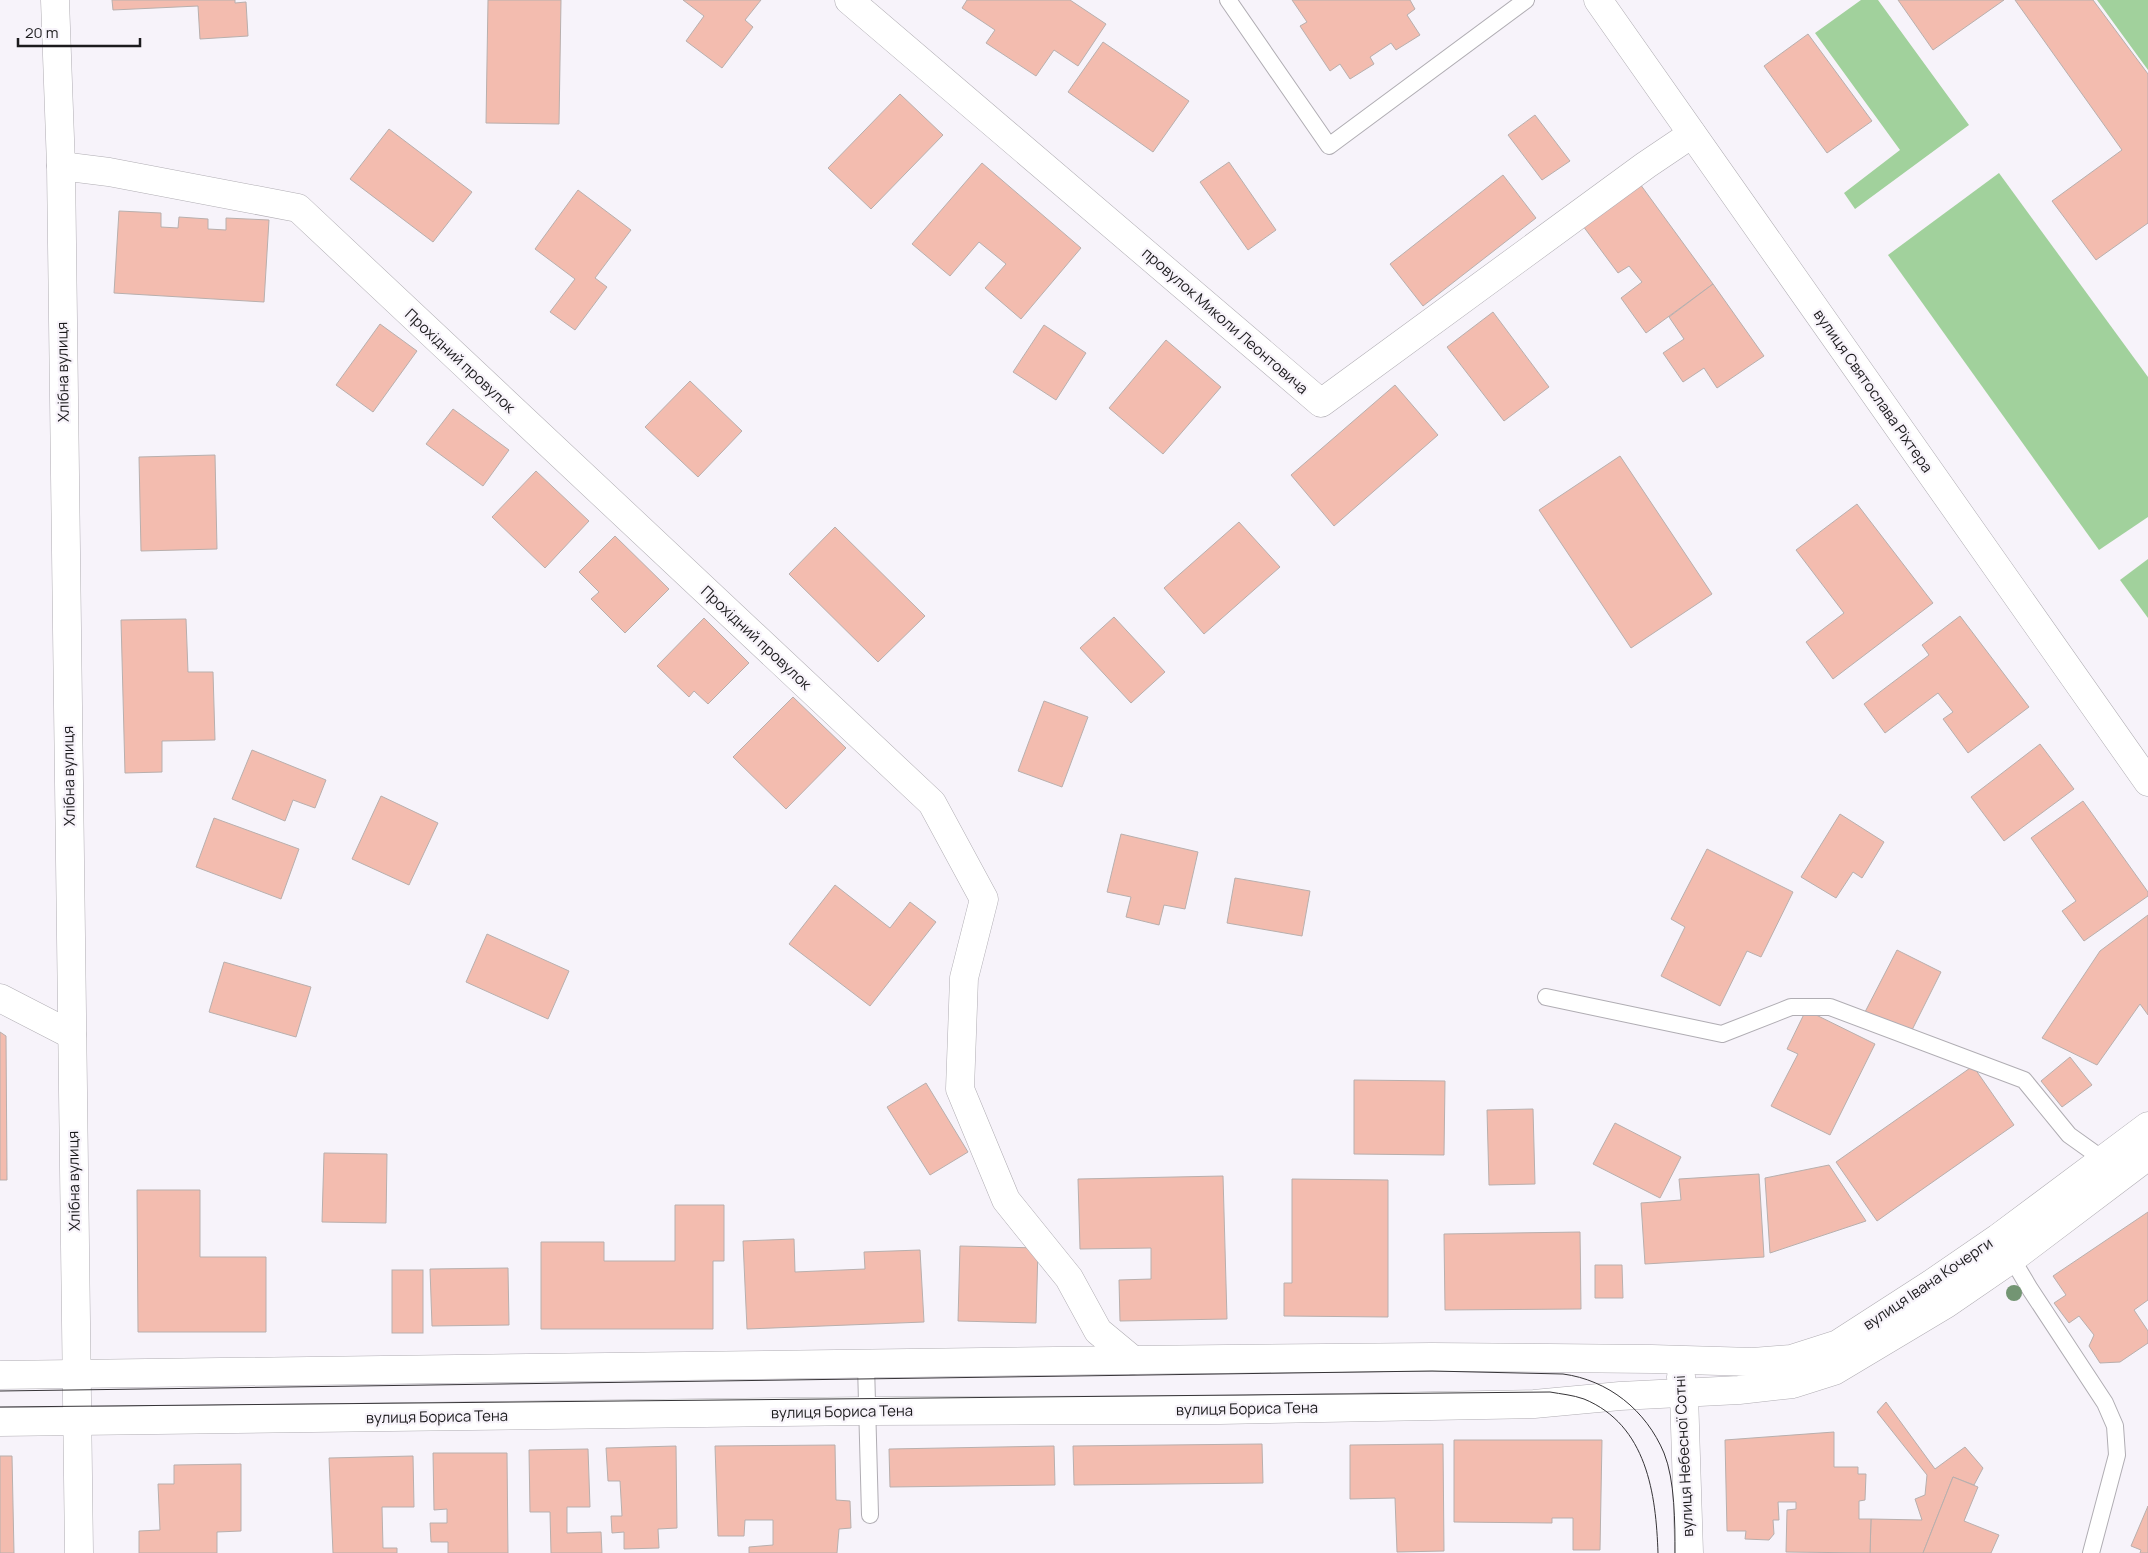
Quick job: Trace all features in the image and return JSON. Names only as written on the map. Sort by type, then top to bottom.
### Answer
[{"type":"street","name":"Хлібна вулиця","points":[[55,0],[61,166],[79,1553]]},
{"type":"street","name":"провулок Миколи Леонтовича","points":[[849,0],[1321,403],[1638,171],[1692,134]]},
{"type":"street","name":"вулиця Святослава Ріхтера","points":[[1598,0],[2148,782]]},
{"type":"street","name":"Прохідний провулок","points":[[61,166],[109,172],[298,208],[932,803],[984,899],[964,978],[960,1089],[1006,1200],[1069,1278],[1098,1330],[1132,1360]]},
{"type":"street","points":[[0,998],[72,1035]]},
{"type":"street","name":"вулиця Івана Кочерги","points":[[1684,1394],[1793,1384],[1834,1371],[1946,1304],[2104,1160],[2148,1126]]},
{"type":"street","name":"вулиця Івана Кочерги","points":[[1678,1360],[1772,1361],[1791,1359],[1838,1344],[2006,1248],[2148,1156]]},
{"type":"street","points":[[0,1375],[1132,1360],[1432,1358],[1678,1360]]},
{"type":"street","name":"вулиця Небесної Сотні","points":[[1678,1360],[1684,1394],[1689,1553]]},
{"type":"street","name":"вулиця Бориса Тена","points":[[0,1422],[869,1411],[1210,1410],[1505,1404],[1620,1396],[1684,1394]]},
{"type":"lane","points":[[1228,0],[1329,146],[1526,0]]},
{"type":"lane","points":[[1546,996],[1722,1034],[1790,1007],[1830,1007],[2024,1080],[2069,1135],[2104,1160]]},
{"type":"lane","points":[[2006,1248],[2030,1289],[2105,1403],[2115,1426],[2117,1456],[2091,1553]]},
{"type":"lane","points":[[866,1365],[869,1411],[870,1515]]},
{"type":"green space","points":[[1861,0],[1878,0],[1969,125],[1855,209],[1844,193],[1900,150],[1815,33]]},
{"type":"green space","points":[[2097,0],[2148,0],[2148,70]]},
{"type":"green space","points":[[1999,173],[2148,377],[2148,517],[2099,550],[1888,255]]},
{"type":"green space","points":[[2148,559],[2148,618],[2120,580]]},
{"type":"building","points":[[112,0],[235,0],[235,3],[246,2],[248,36],[200,39],[198,6],[113,10]]},
{"type":"building","points":[[488,0],[561,0],[559,124],[486,123]]},
{"type":"building","points":[[683,0],[761,0],[745,20],[753,27],[722,68],[686,41],[704,16]]},
{"type":"building","points":[[967,0],[1070,0],[1106,24],[1078,66],[1054,50],[1036,76],[986,43],[995,30],[962,8]]},
{"type":"building","points":[[1292,0],[1410,0],[1415,9],[1407,15],[1420,35],[1396,50],[1391,43],[1370,57],[1374,64],[1350,79],[1340,64],[1330,71],[1300,26],[1307,22]]},
{"type":"building","points":[[1898,0],[2004,0],[1933,50]]},
{"type":"building","points":[[2015,0],[2093,0],[2148,74],[2148,223],[2096,260],[2052,201],[2122,150]]},
{"type":"building","points":[[1808,34],[1872,121],[1827,153],[1764,66]]},
{"type":"building","points":[[1103,42],[1189,101],[1153,152],[1068,92]]},
{"type":"building","points":[[900,94],[943,135],[871,209],[828,168]]},
{"type":"building","points":[[1535,115],[1570,161],[1542,180],[1508,135]]},
{"type":"building","points":[[389,129],[472,192],[433,242],[350,179]]},
{"type":"building","points":[[1229,162],[1276,230],[1248,250],[1200,182]]},
{"type":"building","points":[[982,163],[1081,248],[1021,319],[985,288],[1006,264],[979,242],[950,276],[912,244]]},
{"type":"building","points":[[1503,175],[1536,218],[1423,306],[1390,264]]},
{"type":"building","points":[[1640,184],[1713,284],[1646,333],[1621,298],[1642,282],[1629,266],[1618,273],[1583,226]]},
{"type":"building","points":[[578,190],[631,230],[595,278],[607,287],[575,330],[550,312],[575,279],[535,249]]},
{"type":"building","points":[[119,211],[161,213],[161,227],[178,228],[179,217],[208,219],[208,229],[226,230],[226,218],[269,220],[264,302],[114,293]]},
{"type":"building","points":[[1713,284],[1764,356],[1717,388],[1704,368],[1683,382],[1663,353],[1684,339],[1669,317]]},
{"type":"building","points":[[1493,312],[1549,387],[1504,421],[1447,347]]},
{"type":"building","points":[[380,324],[417,351],[373,412],[336,385]]},
{"type":"building","points":[[1044,325],[1086,353],[1056,400],[1013,372]]},
{"type":"building","points":[[1166,340],[1221,387],[1163,454],[1109,408]]},
{"type":"building","points":[[690,381],[742,431],[698,477],[645,427]]},
{"type":"building","points":[[1395,385],[1438,435],[1334,526],[1291,475]]},
{"type":"building","points":[[453,409],[509,450],[483,486],[426,444]]},
{"type":"building","points":[[215,455],[217,549],[141,551],[139,457]]},
{"type":"building","points":[[1620,456],[1712,594],[1631,648],[1539,510]]},
{"type":"building","points":[[536,471],[589,521],[545,568],[492,517]]},
{"type":"building","points":[[1857,504],[1933,603],[1833,679],[1806,642],[1844,613],[1796,550]]},
{"type":"building","points":[[1239,522],[1280,567],[1204,634],[1164,588]]},
{"type":"building","points":[[835,527],[925,616],[878,662],[789,574]]},
{"type":"building","points":[[615,536],[669,589],[625,633],[591,599],[599,592],[579,572]]},
{"type":"building","points":[[1960,616],[2029,707],[1968,753],[1943,719],[1953,712],[1938,693],[1885,733],[1864,704],[1929,655],[1922,645]]},
{"type":"building","points":[[1114,617],[1165,672],[1131,703],[1080,648]]},
{"type":"building","points":[[704,618],[749,663],[708,704],[694,691],[689,697],[657,666]]},
{"type":"building","points":[[186,619],[188,672],[213,672],[215,740],[162,741],[162,772],[125,773],[121,620]]},
{"type":"building","points":[[793,697],[846,748],[786,809],[733,757]]},
{"type":"building","points":[[1044,701],[1088,717],[1062,787],[1018,771]]},
{"type":"building","points":[[2040,744],[2074,789],[2004,841],[1971,797]]},
{"type":"building","points":[[252,750],[326,780],[315,808],[293,800],[285,821],[232,799]]},
{"type":"building","points":[[381,796],[438,823],[409,885],[352,859]]},
{"type":"building","points":[[2083,801],[2148,892],[2148,896],[2084,941],[2062,911],[2076,901],[2031,838]]},
{"type":"building","points":[[1840,814],[1884,842],[1862,878],[1853,872],[1836,898],[1801,877]]},
{"type":"building","points":[[214,818],[299,849],[281,899],[196,867]]},
{"type":"building","points":[[1121,834],[1198,852],[1185,909],[1164,905],[1159,925],[1126,917],[1131,897],[1107,892]]},
{"type":"building","points":[[1707,849],[1793,892],[1761,957],[1747,951],[1720,1006],[1661,976],[1685,927],[1671,919]]},
{"type":"building","points":[[1235,878],[1310,891],[1302,936],[1227,923]]},
{"type":"building","points":[[835,885],[890,928],[910,902],[936,922],[870,1006],[789,944]]},
{"type":"building","points":[[2148,915],[2148,1015],[2140,1004],[2097,1065],[2042,1038],[2100,951]]},
{"type":"building","points":[[487,934],[569,971],[548,1019],[466,982]]},
{"type":"building","points":[[1897,950],[1941,972],[1910,1034],[1865,1012]]},
{"type":"building","points":[[224,962],[311,987],[296,1037],[209,1012]]},
{"type":"building","points":[[1806,1010],[1875,1044],[1830,1135],[1771,1106],[1798,1054],[1787,1049]]},
{"type":"building","points":[[0,1032],[6,1036],[7,1180],[0,1180]]},
{"type":"building","points":[[2070,1057],[2092,1085],[2062,1107],[2041,1081]]},
{"type":"building","points":[[1973,1066],[2014,1125],[1877,1221],[1836,1162]]},
{"type":"building","points":[[1354,1080],[1445,1081],[1444,1155],[1354,1154]]},
{"type":"building","points":[[926,1083],[968,1152],[930,1175],[887,1107]]},
{"type":"building","points":[[1533,1109],[1535,1184],[1489,1185],[1487,1110]]},
{"type":"building","points":[[1615,1123],[1681,1157],[1660,1198],[1593,1164]]},
{"type":"building","points":[[324,1153],[387,1154],[386,1223],[322,1222]]},
{"type":"building","points":[[1829,1165],[1866,1221],[1770,1253],[1765,1178]]},
{"type":"building","points":[[1759,1174],[1764,1257],[1645,1264],[1641,1203],[1681,1200],[1679,1179]]},
{"type":"building","points":[[1223,1176],[1227,1319],[1120,1321],[1119,1280],[1151,1279],[1151,1248],[1080,1249],[1078,1179]]},
{"type":"building","points":[[1292,1179],[1388,1180],[1388,1317],[1284,1316],[1284,1283],[1292,1283]]},
{"type":"building","points":[[137,1190],[200,1190],[200,1257],[266,1257],[266,1332],[138,1332]]},
{"type":"building","points":[[675,1205],[724,1205],[724,1261],[713,1261],[713,1329],[541,1329],[541,1242],[604,1242],[604,1261],[675,1261]]},
{"type":"building","points":[[2148,1212],[2148,1300],[2134,1310],[2148,1331],[2148,1343],[2120,1362],[2100,1363],[2089,1346],[2094,1335],[2079,1316],[2069,1323],[2054,1303],[2066,1295],[2053,1276]]},
{"type":"building","points":[[1580,1232],[1581,1309],[1445,1310],[1444,1234]]},
{"type":"building","points":[[794,1239],[795,1272],[865,1269],[864,1252],[920,1250],[924,1322],[747,1329],[743,1241]]},
{"type":"building","points":[[960,1246],[1038,1248],[1036,1323],[958,1321]]},
{"type":"building","points":[[1595,1265],[1622,1265],[1623,1298],[1595,1298]]},
{"type":"building","points":[[508,1268],[509,1325],[432,1326],[430,1269]]},
{"type":"building","points":[[392,1270],[423,1270],[423,1333],[392,1333]]},
{"type":"building","points":[[1886,1402],[1935,1469],[1965,1447],[1983,1468],[1974,1485],[1953,1477],[1923,1553],[1870,1553],[1871,1519],[1922,1520],[1915,1499],[1925,1495],[1927,1475],[1877,1412]]},
{"type":"building","points":[[1834,1432],[1834,1467],[1858,1467],[1858,1474],[1866,1474],[1865,1500],[1859,1501],[1859,1519],[1871,1519],[1870,1553],[1786,1552],[1787,1510],[1796,1509],[1796,1502],[1778,1502],[1779,1520],[1773,1520],[1774,1534],[1769,1540],[1745,1539],[1746,1531],[1727,1531],[1725,1440]]},
{"type":"building","points":[[1454,1440],[1602,1440],[1600,1550],[1573,1550],[1573,1518],[1552,1518],[1552,1523],[1454,1522]]},
{"type":"building","points":[[1262,1444],[1263,1483],[1074,1485],[1073,1446]]},
{"type":"building","points":[[1443,1444],[1444,1551],[1397,1552],[1395,1498],[1350,1499],[1350,1445]]},
{"type":"building","points":[[835,1445],[836,1500],[850,1501],[851,1528],[839,1529],[837,1553],[749,1553],[749,1547],[773,1545],[773,1520],[745,1520],[744,1536],[718,1536],[715,1446]]},
{"type":"building","points":[[676,1446],[677,1528],[658,1529],[659,1548],[624,1549],[624,1532],[612,1533],[611,1516],[622,1516],[620,1481],[608,1481],[606,1448]]},
{"type":"building","points":[[1054,1446],[1055,1485],[890,1487],[889,1449]]},
{"type":"building","points":[[588,1449],[590,1507],[567,1507],[567,1533],[601,1532],[602,1553],[551,1553],[550,1512],[530,1512],[529,1450]]},
{"type":"building","points":[[433,1453],[507,1453],[508,1553],[448,1553],[448,1542],[431,1542],[430,1523],[447,1523],[447,1509],[434,1510]]},
{"type":"building","points":[[0,1456],[12,1456],[14,1553],[0,1553]]},
{"type":"building","points":[[413,1456],[414,1507],[382,1507],[383,1548],[397,1548],[397,1553],[333,1553],[329,1458]]},
{"type":"building","points":[[241,1464],[241,1531],[217,1532],[217,1553],[139,1553],[139,1531],[160,1530],[158,1484],[174,1484],[174,1465]]},
{"type":"building","points":[[1953,1477],[1978,1487],[1964,1521],[1999,1535],[1991,1553],[1923,1553]]},
{"type":"building","points":[[2148,1506],[2148,1553],[2140,1553],[2141,1550],[2131,1546]]},
{"type":"tram line","points":[[0,1391],[1432,1371],[1563,1374],[1580,1377],[1610,1390],[1624,1400],[1647,1423],[1668,1464],[1674,1502],[1675,1553]]},
{"type":"tram line","points":[[0,1407],[1550,1392],[1584,1399],[1605,1411],[1622,1426],[1635,1444],[1644,1464],[1650,1485],[1657,1531],[1658,1553]]}]
